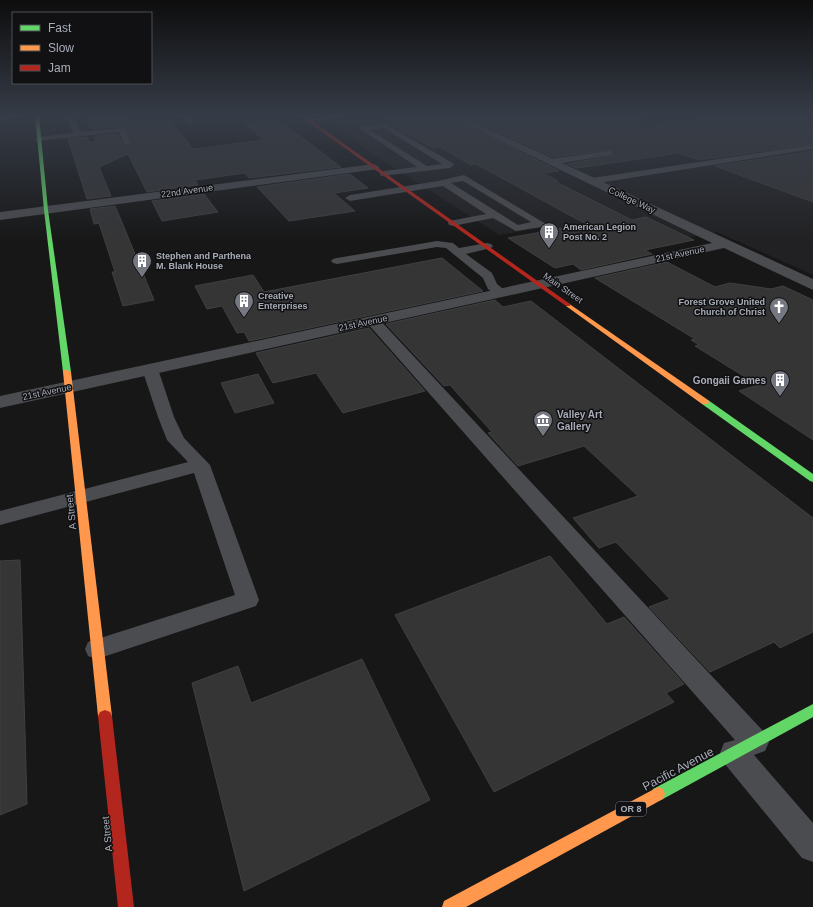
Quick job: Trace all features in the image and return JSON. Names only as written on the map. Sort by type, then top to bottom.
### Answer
[{"type":"street","name":"A Street","points":[[41,157],[46,210],[69,387],[126,907]]},
{"type":"street","name":"Main Street","points":[[360,157],[813,479]]},
{"type":"street","name":"College Way","points":[[540,157],[813,285]]},
{"type":"street","name":"22nd Avenue","points":[[0,216],[374,167]]},
{"type":"street","name":"21st Avenue","points":[[0,402],[726,244]]},
{"type":"street","name":"Pacific Avenue","points":[[450,907],[813,710]]},
{"type":"lane","points":[[408,157],[425,168]]},
{"type":"lane","points":[[384,174],[450,165],[437,157]]},
{"type":"lane","points":[[550,162],[580,157]]},
{"type":"lane","points":[[592,182],[748,157]]},
{"type":"lane","points":[[464,178],[541,224],[516,228],[446,183],[442,182],[464,178]]},
{"type":"lane","points":[[350,198],[446,183]]},
{"type":"lane","points":[[453,223],[495,215]]},
{"type":"lane","points":[[337,261],[437,244],[449,245],[488,276],[492,286],[502,293]]},
{"type":"lane","points":[[457,252],[487,246]]},
{"type":"lane","points":[[373,321],[745,747],[813,847]]},
{"type":"lane","points":[[98,649],[248,600],[201,465],[176,440],[166,417],[150,369]]},
{"type":"lane","points":[[0,518],[201,465]]},
{"type":"shaded area","points":[[378,157],[813,157],[813,275],[717,232],[601,255],[550,226],[499,235]]},
{"type":"building","points":[[74,157],[121,157],[99,167],[111,196],[87,199]]},
{"type":"building","points":[[130,157],[328,157],[341,167],[249,178],[245,173],[195,180],[198,185],[147,192]]},
{"type":"building","points":[[458,157],[531,157],[559,171],[543,173],[558,181],[554,181],[632,220],[646,217],[694,240],[645,250],[652,254],[581,270],[573,264],[555,268],[508,238],[586,224],[476,164],[471,165]]},
{"type":"building","points":[[604,157],[650,157],[577,168],[567,164]]},
{"type":"building","points":[[691,157],[718,157],[699,160]]},
{"type":"building","points":[[772,157],[813,157],[813,202],[715,166]]},
{"type":"building","points":[[350,174],[368,188],[334,193],[355,211],[289,221],[257,187]]},
{"type":"building","points":[[204,194],[218,212],[162,221],[152,201]]},
{"type":"building","points":[[115,206],[154,300],[123,306],[112,272],[115,272],[99,223],[94,224],[90,209]]},
{"type":"building","points":[[442,258],[483,291],[249,341],[244,332],[237,333],[222,306],[207,309],[195,286],[253,275],[264,292]]},
{"type":"building","name":"Forest Grove United Church of Christ","points":[[667,262],[715,287],[730,283],[771,289],[783,286],[813,300],[813,440],[739,391],[758,385],[695,346],[699,345],[691,340],[695,339],[595,278]]},
{"type":"building","points":[[495,300],[503,307],[531,301],[813,518],[813,632],[780,648],[774,642],[710,672],[649,607],[670,599],[616,542],[599,548],[573,518],[638,496],[584,446],[518,466],[488,433],[492,432],[450,385],[444,386],[386,324]]},
{"type":"building","points":[[369,328],[425,391],[343,413],[316,373],[273,383],[256,353]]},
{"type":"building","points":[[258,374],[274,403],[235,413],[221,383]]},
{"type":"building","points":[[550,556],[607,624],[624,617],[684,684],[666,693],[674,702],[494,792],[395,615]]},
{"type":"building","points":[[20,560],[27,804],[0,815],[0,561]]},
{"type":"building","points":[[362,659],[430,800],[244,891],[192,683],[238,666],[251,703]]},
{"type":"traffic: fast","points":[[41,157],[46,210],[67,372]]},
{"type":"traffic: fast","points":[[705,402],[813,479]]},
{"type":"traffic: fast","points":[[658,794],[813,710]]},
{"type":"traffic: slow","points":[[568,305],[705,402]]},
{"type":"traffic: slow","points":[[67,372],[105,716]]},
{"type":"traffic: slow","points":[[450,907],[658,794]]},
{"type":"traffic: jam","points":[[360,157],[568,305]]},
{"type":"traffic: jam","points":[[105,716],[126,907]]},
{"type":"place","name":"American Legion Post No. 2","points":[[549,249]]},
{"type":"place","name":"Stephen and Parthena M. Blank House","points":[[142,278]]},
{"type":"place","name":"Creative Enterprises","points":[[244,318]]},
{"type":"place","name":"Forest Grove United Church of Christ","points":[[779,324]]},
{"type":"place","name":"Gongaii Games","points":[[780,397]]},
{"type":"place","name":"Valley Art Gallery","points":[[543,437]]}]
